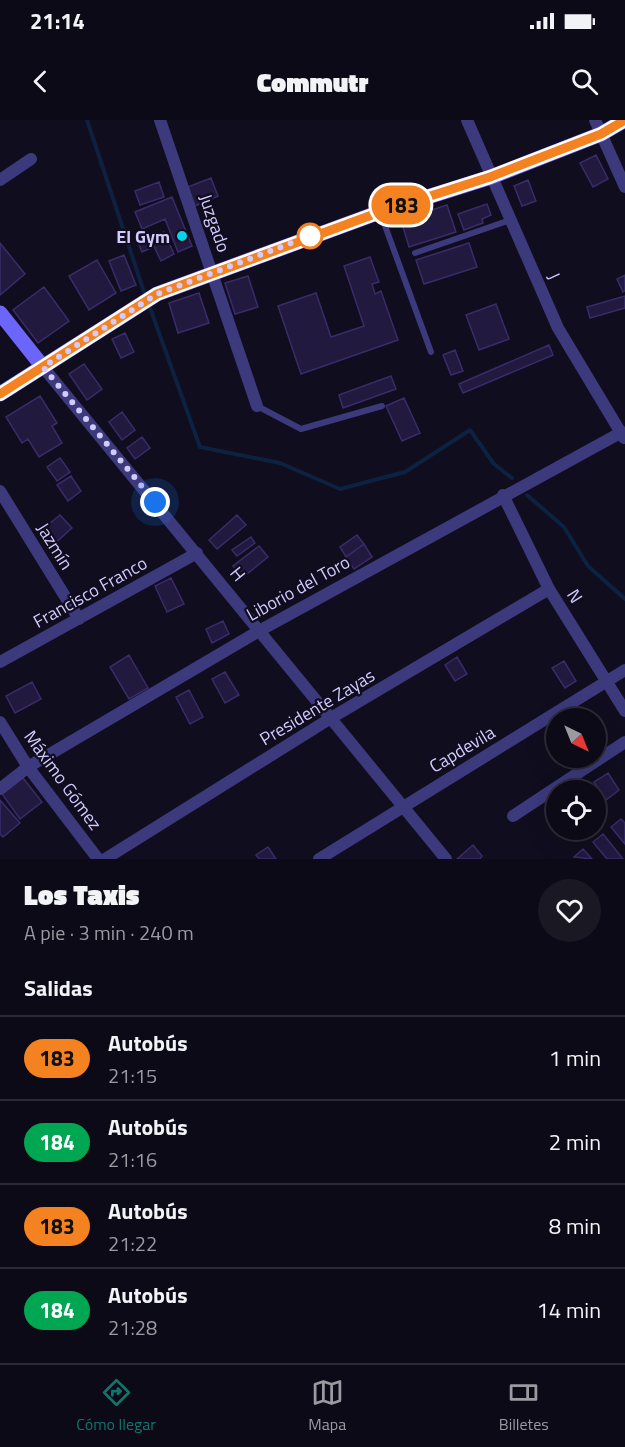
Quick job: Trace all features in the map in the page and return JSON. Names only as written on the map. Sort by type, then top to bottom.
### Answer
[{"type":"main road","points":[[0,394],[157,294],[380,212],[490,177],[598,127],[625,120]]},
{"type":"main road","name":"H","points":[[0,314],[43,367]]},
{"type":"street","name":"Juzgado","points":[[160,120],[257,406]]},
{"type":"street","name":"J","points":[[467,120],[558,328],[623,436]]},
{"type":"street","points":[[598,127],[625,187]]},
{"type":"street","points":[[0,180],[31,159]]},
{"type":"street","name":"H","points":[[43,367],[197,553],[401,807],[446,859]]},
{"type":"street","name":"Liborio del Toro","points":[[0,789],[28,767],[259,631],[503,495],[623,436]]},
{"type":"street","name":"Jazmín","points":[[0,491],[79,619]]},
{"type":"street","name":"N","points":[[503,495],[549,588],[625,711]]},
{"type":"street","name":"Francisco Franco","points":[[0,662],[197,553]]},
{"type":"street","name":"Presidente Zayas","points":[[105,859],[331,718],[549,588]]},
{"type":"street","name":"Capdevila","points":[[319,859],[625,670]]},
{"type":"street","name":"Máximo Gómez","points":[[0,722],[28,767],[98,859]]},
{"type":"street","points":[[513,816],[625,742]]},
{"type":"lane","points":[[380,212],[431,352]]},
{"type":"lane","points":[[415,253],[510,220]]},
{"type":"lane","points":[[257,406],[302,429],[382,406]]},
{"type":"building","points":[[596,155],[608,179],[593,187],[580,163]]},
{"type":"building","points":[[211,178],[218,196],[195,206],[188,187]]},
{"type":"building","points":[[528,180],[536,201],[522,206],[514,186]]},
{"type":"building","points":[[159,182],[164,197],[140,205],[135,191]]},
{"type":"building","points":[[172,197],[192,246],[178,252],[165,219],[142,229],[135,212]]},
{"type":"building","points":[[487,204],[491,215],[482,219],[483,223],[464,230],[458,214]]},
{"type":"building","points":[[447,205],[456,232],[409,247],[401,220]]},
{"type":"building","points":[[164,232],[174,254],[161,261],[150,238]]},
{"type":"building","points":[[145,234],[151,248],[142,252],[136,238]]},
{"type":"building","points":[[0,243],[25,274],[0,295]]},
{"type":"building","points":[[469,243],[477,267],[424,284],[416,260]]},
{"type":"building","points":[[124,255],[136,285],[121,291],[109,261]]},
{"type":"building","points":[[370,257],[379,282],[372,284],[375,294],[381,291],[398,340],[301,374],[278,306],[316,293],[331,337],[364,326],[344,266]]},
{"type":"building","points":[[97,260],[116,293],[89,310],[69,276]]},
{"type":"building","points":[[625,275],[625,291],[623,292],[617,279]]},
{"type":"building","points":[[248,276],[258,307],[235,314],[225,283]]},
{"type":"building","points":[[44,287],[69,321],[38,343],[13,310]]},
{"type":"building","points":[[199,293],[209,323],[178,333],[169,303]]},
{"type":"building","points":[[625,296],[625,308],[590,318],[587,307]]},
{"type":"building","points":[[496,304],[509,339],[479,350],[466,315]]},
{"type":"building","points":[[125,333],[134,352],[121,358],[112,339]]},
{"type":"building","points":[[549,345],[553,355],[463,393],[459,384]]},
{"type":"building","points":[[455,350],[463,371],[451,375],[443,355]]},
{"type":"building","points":[[84,364],[102,389],[87,400],[69,374]]},
{"type":"building","points":[[391,376],[396,389],[343,408],[339,395]]},
{"type":"building","points":[[40,396],[57,423],[52,426],[62,443],[39,457],[28,439],[22,443],[6,417]]},
{"type":"building","points":[[404,398],[420,433],[402,441],[386,406]]},
{"type":"building","points":[[122,412],[135,430],[122,440],[109,422]]},
{"type":"building","points":[[142,437],[150,448],[135,459],[127,448]]},
{"type":"building","points":[[60,458],[70,472],[57,481],[47,467]]},
{"type":"building","points":[[71,476],[81,491],[68,501],[57,485]]},
{"type":"building","points":[[60,515],[72,528],[52,546],[39,532]]},
{"type":"building","points":[[237,515],[246,525],[217,549],[209,540]]},
{"type":"building","points":[[357,535],[364,544],[346,557],[340,547]]},
{"type":"building","points":[[251,537],[255,543],[237,556],[232,550]]},
{"type":"building","points":[[364,544],[372,557],[354,569],[346,557]]},
{"type":"building","points":[[259,546],[268,557],[242,578],[233,566]]},
{"type":"building","points":[[171,578],[184,604],[167,612],[155,586]]},
{"type":"building","points":[[223,621],[229,634],[212,643],[206,629]]},
{"type":"building","points":[[129,655],[148,688],[129,699],[110,667]]},
{"type":"building","points":[[457,657],[467,674],[455,681],[445,665]]},
{"type":"building","points":[[564,661],[576,681],[565,688],[552,668]]},
{"type":"building","points":[[225,672],[239,695],[225,703],[212,679]]},
{"type":"building","points":[[32,682],[41,699],[15,713],[6,696]]},
{"type":"building","points":[[189,690],[203,717],[190,724],[176,697]]},
{"type":"building","points":[[608,773],[619,790],[606,800],[606,780],[597,780]]},
{"type":"building","points":[[23,778],[42,802],[20,819],[2,794]]},
{"type":"building","points":[[0,800],[20,823],[3,837],[0,834]]},
{"type":"building","points":[[621,819],[625,823],[625,844],[611,827]]},
{"type":"building","points":[[606,838],[623,859],[607,859],[593,842],[606,840]]},
{"type":"building","points":[[473,845],[482,856],[480,859],[457,859]]},
{"type":"building","points":[[268,847],[276,859],[259,859],[256,855]]},
{"type":"building","points":[[583,849],[592,859],[574,857]]},
{"type":"waterway","points":[[87,120],[145,295]]},
{"type":"waterway","points":[[149,305],[200,447],[280,463],[340,489],[405,472],[470,430],[494,464],[512,478]]},
{"type":"waterway","points":[[527,495],[564,527],[588,566],[625,599]]},
{"type":"bus line","name":"183","points":[[0,394],[157,294],[380,212],[490,177],[601,134],[625,120]]},
{"type":"place","name":"El Gym","points":[[182,236]]},
{"type":"route","points":[[155,502],[43,367],[157,294],[310,236]]}]
